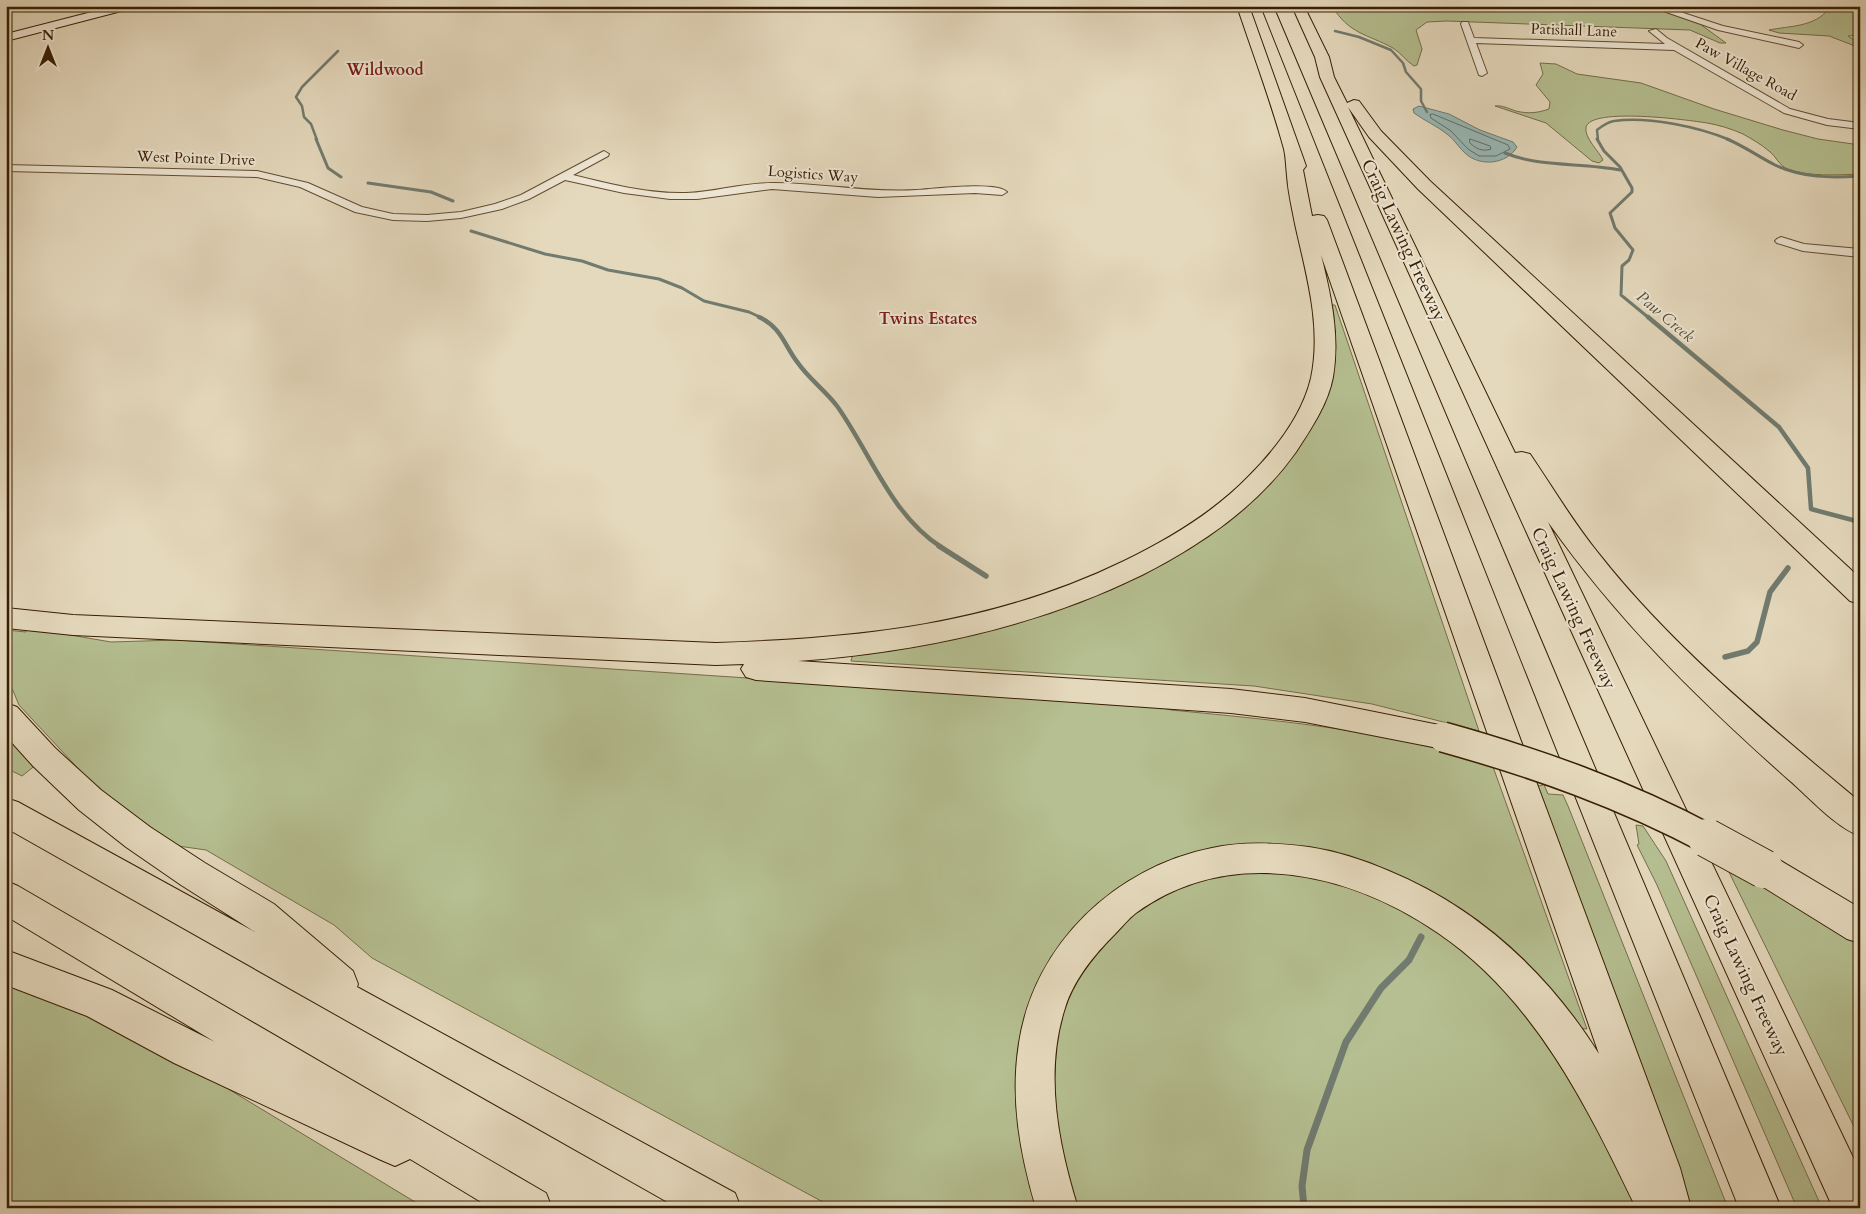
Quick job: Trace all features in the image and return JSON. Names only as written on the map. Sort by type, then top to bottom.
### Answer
[{"type":"highway","points":[[1244,6],[1292,150],[1659,1168],[1670,1208]]},
{"type":"highway","name":"Craig Lawing Freeway","points":[[1267,6],[1760,1208]]},
{"type":"highway","name":"Craig Lawing Freeway","points":[[1298,6],[1322,57],[1327,77],[1855,1208]]},
{"type":"highway","points":[[1322,57],[1338,77],[1360,115],[1375,134],[1424,185],[1860,594]]},
{"type":"highway","points":[[213,632],[716,654],[792,652],[897,641],[962,629],[1024,613],[1100,584],[1173,547],[1217,518],[1238,501],[1262,479],[1287,448],[1313,403],[1321,379],[1326,330],[1293,176],[1292,150]]},
{"type":"highway","points":[[1427,289],[1531,475],[1558,518],[1594,566],[1672,654],[1783,756],[1860,822]]},
{"type":"highway","points":[[10,618],[73,624],[1231,701],[1305,710],[1442,737],[1507,755],[1605,790],[1661,815],[1764,869],[1860,927]]},
{"type":"highway","points":[[6,715],[44,758],[90,800],[138,837],[193,874],[262,915],[379,1018]]},
{"type":"highway","points":[[6,812],[720,1208]]},
{"type":"highway","points":[[1058,1208],[1048,1179],[1039,1133],[1035,1089],[1037,1047],[1042,1024],[1060,977],[1074,954],[1097,925],[1119,905],[1154,881],[1192,866],[1231,858],[1266,857],[1302,860],[1341,869],[1380,883],[1450,921],[1493,955],[1526,986],[1552,1018],[1585,1068],[1615,1119],[1659,1208]]},
{"type":"highway","points":[[6,898],[529,1208]]},
{"type":"highway","points":[[6,967],[99,1004],[188,1049],[529,1208]]},
{"type":"street","points":[[6,38],[129,6]]},
{"type":"street","points":[[1653,6],[1721,28],[1799,45]]},
{"type":"street","points":[[1465,24],[1482,73]]},
{"type":"street","name":"Paw Village Road","points":[[1654,31],[1676,47],[1787,111],[1827,122],[1860,126]]},
{"type":"street","name":"Patishall Lane","points":[[1472,40],[1676,47]]},
{"type":"street","name":"West Pointe Drive","points":[[6,168],[248,173],[296,182],[359,210],[393,216],[427,218],[461,215],[498,207],[525,197],[604,154]]},
{"type":"street","name":"Logistics Way","points":[[563,176],[641,194],[669,196],[705,195],[745,187],[768,186],[812,186],[895,194],[972,189],[1002,192]]},
{"type":"street","points":[[1781,241],[1803,247],[1860,253]]},
{"type":"green space","points":[[1332,6],[1537,6],[1555,9],[1565,6],[1648,6],[1700,24],[1726,43],[1720,43],[1690,30],[1447,21],[1427,22],[1416,30],[1422,49],[1417,65],[1414,66],[1393,48],[1352,28],[1338,15]]},
{"type":"green space","points":[[1823,6],[1852,6],[1860,9],[1860,35],[1848,36],[1860,44],[1860,48],[1829,36],[1779,33],[1769,30],[1801,25],[1816,19],[1828,9]]},
{"type":"green space","points":[[1540,63],[1556,64],[1577,74],[1641,83],[1714,109],[1783,130],[1818,139],[1860,145],[1860,174],[1824,175],[1796,172],[1782,166],[1771,153],[1757,142],[1730,129],[1697,121],[1642,116],[1622,116],[1592,121],[1586,127],[1587,136],[1603,160],[1599,163],[1592,161],[1546,123],[1495,106],[1525,113],[1549,109],[1550,102],[1536,85],[1543,74]]},
{"type":"green space","points":[[1330,305],[1335,305],[1479,731],[1372,704],[1254,686],[851,661],[853,653],[1016,620],[1124,584],[1221,526],[1318,414]]},
{"type":"green space","points":[[6,630],[53,632],[111,642],[176,640],[1153,705],[1171,710],[1344,730],[1446,751],[1446,753],[1492,764],[1587,1029],[1576,1028],[1435,896],[1185,856],[1145,872],[1117,888],[1090,911],[1066,941],[1041,988],[1047,1208],[834,1208],[372,958],[334,925],[206,850],[178,846],[122,807],[87,778],[19,705],[6,674]]},
{"type":"green space","points":[[6,727],[37,764],[22,776],[6,768]]},
{"type":"green space","points":[[1534,779],[1539,786],[1543,785],[1541,782],[1543,782],[1548,794],[1563,795],[1568,806],[1728,1208],[1692,1208]]},
{"type":"green space","points":[[1636,825],[1643,826],[1666,861],[1822,1208],[1797,1208],[1657,885],[1637,845],[1639,844]]},
{"type":"green space","points":[[1227,868],[1332,874],[1444,924],[1540,1016],[1639,1208],[1076,1208],[1051,1102],[1055,1036],[1072,981],[1122,913]]},
{"type":"green space","points":[[1727,868],[1860,942],[1860,1139]]},
{"type":"green space","points":[[6,980],[117,1027],[225,1087],[425,1208],[6,1208]]},
{"type":"water","points":[[1419,106],[1449,114],[1480,130],[1513,142],[1517,147],[1513,153],[1500,160],[1493,162],[1479,161],[1464,152],[1439,128],[1414,113],[1413,109]]},
{"type":"waterway","points":[[1335,31],[1359,37],[1391,50],[1403,63],[1406,72],[1421,89],[1421,101],[1427,112]]},
{"type":"waterway","points":[[317,140],[311,124],[304,117],[302,106],[296,97],[302,87],[338,51]]},
{"type":"waterway","name":"Paw Creek","points":[[1598,140],[1597,130],[1601,127],[1607,123],[1627,120],[1657,121],[1689,127],[1730,140]]},
{"type":"waterway","points":[[316,139],[328,168],[341,177]]},
{"type":"waterway","name":"Paw Creek","points":[[1597,139],[1604,151],[1620,167],[1632,188],[1632,192],[1610,213],[1615,228],[1633,250],[1629,260],[1622,266],[1621,295],[1649,318]]},
{"type":"waterway","name":"Paw Creek","points":[[1727,139],[1775,165],[1806,175],[1827,177],[1860,176]]},
{"type":"waterway","points":[[1505,153],[1533,161],[1620,170]]},
{"type":"waterway","points":[[368,183],[431,192],[453,201]]},
{"type":"waterway","points":[[471,231],[545,254],[582,261],[608,270],[659,279],[682,288],[704,301],[749,312],[762,318]]},
{"type":"waterway","points":[[759,317],[773,326],[802,369],[837,406],[883,482],[908,518],[941,547]]},
{"type":"waterway","name":"Paw Creek","points":[[1648,317],[1779,427],[1808,468],[1811,509],[1860,522]]},
{"type":"waterway","points":[[939,546],[986,576]]},
{"type":"waterway","name":"Paw Creek","points":[[1725,657],[1748,651],[1757,642],[1770,592],[1788,568]]},
{"type":"waterway","points":[[1304,1208],[1302,1186],[1307,1150],[1346,1042],[1381,988],[1409,960],[1421,937]]},
{"type":"district","name":"Wildwood","points":[[385,69]]},
{"type":"district","name":"Twins Estates","points":[[928,318]]}]
